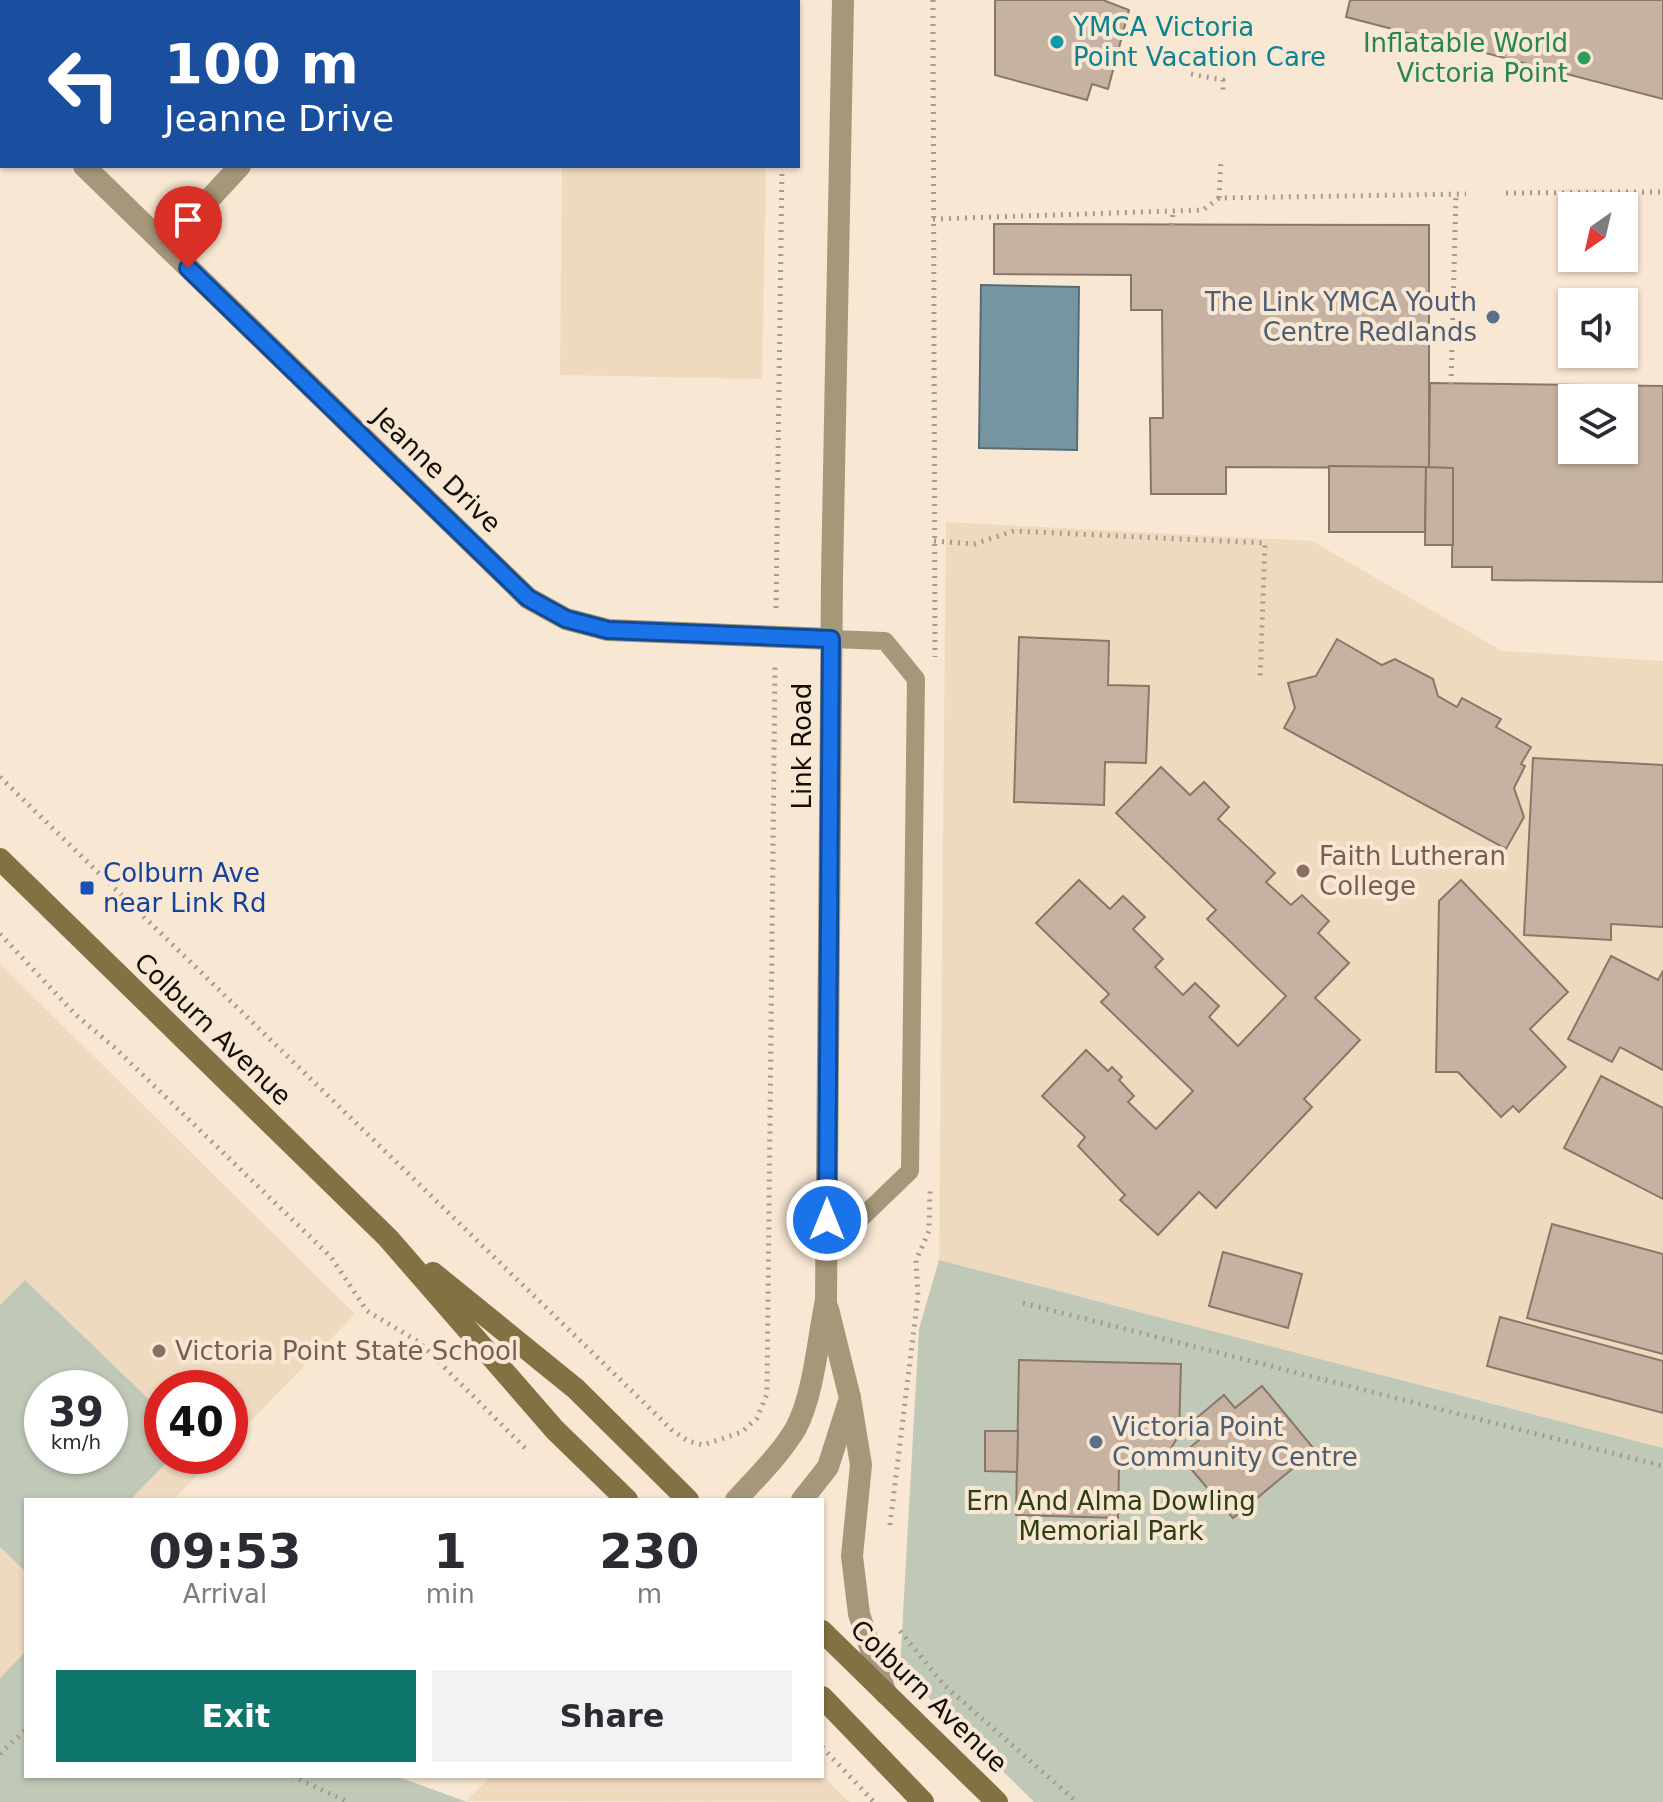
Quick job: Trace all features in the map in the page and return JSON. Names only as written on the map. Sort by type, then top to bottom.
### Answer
[{"type":"main road","name":"Colburn Avenue","points":[[0,859],[388,1238],[555,1430],[625,1498]]},
{"type":"main road","name":"Colburn Avenue","points":[[388,1238],[576,1389],[686,1498]]},
{"type":"main road","name":"Colburn Avenue","points":[[824,1633],[997,1802]]},
{"type":"main road","points":[[824,1699],[923,1802]]},
{"type":"street","name":"Link Road","points":[[738,1498],[773,1459],[797,1425],[805,1402],[826,1300],[831,639],[843,0]]},
{"type":"street","name":"Jeanne Drive","points":[[86,168],[528,598],[566,619],[608,630],[831,639]]},
{"type":"street","points":[[166,246],[238,168]]},
{"type":"street","name":"Link Road","points":[[826,1300],[850,1398],[861,1465],[852,1556],[859,1614],[886,1694]]},
{"type":"street","points":[[804,1498],[828,1467],[850,1398]]},
{"type":"lane","points":[[827,1251],[910,1171],[916,679],[885,641],[831,639]]},
{"type":"path","points":[[1191,74],[1223,80],[1223,91]]},
{"type":"path","points":[[1219,198],[1221,159]]},
{"type":"path","points":[[0,777],[672,1430],[688,1441],[703,1445],[742,1432],[757,1418],[767,1394],[782,168]]},
{"type":"path","points":[[1506,193],[1663,192]]},
{"type":"path","points":[[1451,384],[1456,194]]},
{"type":"path","points":[[933,219],[1203,210],[1219,198],[1466,194]]},
{"type":"path","points":[[1172,225],[1173,211]]},
{"type":"path","points":[[934,541],[974,544],[1014,531],[1265,543],[1260,681]]},
{"type":"path","points":[[0,934],[76,1015],[115,1048],[331,1257],[367,1311],[419,1342],[533,1456]]},
{"type":"path","points":[[1023,1303],[1663,1466]]},
{"type":"path","points":[[0,1754],[24,1731]]},
{"type":"path","points":[[824,1749],[874,1802]]},
{"type":"path","points":[[296,1778],[348,1802]]},
{"type":"shaded area","points":[[562,168],[766,168],[762,379],[560,375]]},
{"type":"shaded area","name":"Faith Lutheran College","points":[[946,522],[1312,541],[1502,651],[1663,661],[1663,1448],[939,1260]]},
{"type":"shaded area","name":"Victoria Point State School","points":[[0,964],[355,1314],[248,1424],[248,1370],[144,1370],[144,1474],[198,1474],[175,1498],[24,1498],[24,1653],[0,1678]]},
{"type":"shaded area","points":[[824,1777],[849,1802],[466,1801],[490,1778]]},
{"type":"green space","name":"Ern And Alma Dowling Memorial Park","points":[[939,1260],[1663,1448],[1663,1802],[1034,1802],[900,1669],[919,1329]]},
{"type":"green space","points":[[25,1280],[118,1370],[24,1370],[24,1474],[128,1474],[128,1379],[144,1395],[144,1474],[155,1474],[132,1498],[24,1498],[24,1570],[0,1547],[0,1305]]},
{"type":"green space","points":[[24,1653],[24,1778],[401,1778],[467,1802],[0,1802],[0,1678]]},
{"type":"water","points":[[981,285],[1079,287],[1077,450],[979,448]]},
{"type":"building","name":"YMCA Victoria Point Vacation Care","points":[[995,0],[1103,0],[1129,10],[1108,89],[1092,84],[1087,100],[995,75]]},
{"type":"building","name":"Inflatable World Victoria Point","points":[[1350,0],[1663,0],[1663,99],[1346,17]]},
{"type":"building","points":[[994,224],[1429,225],[1429,468],[1226,467],[1226,494],[1151,494],[1150,418],[1163,418],[1162,310],[1131,310],[1131,275],[994,274]]},
{"type":"building","points":[[1430,383],[1558,385],[1558,464],[1638,464],[1638,386],[1663,386],[1663,582],[1492,580],[1492,567],[1452,567],[1453,468],[1429,468]]},
{"type":"building","points":[[1329,466],[1426,467],[1425,532],[1329,532]]},
{"type":"building","points":[[1426,467],[1453,468],[1453,545],[1425,545]]},
{"type":"building","points":[[1019,637],[1109,641],[1108,685],[1149,686],[1146,763],[1105,762],[1104,805],[1014,802]]},
{"type":"building","points":[[1337,639],[1382,665],[1395,659],[1433,679],[1438,696],[1457,707],[1462,698],[1501,719],[1496,727],[1531,747],[1521,764],[1525,766],[1514,788],[1524,817],[1506,849],[1284,728],[1295,708],[1288,683],[1316,676]]},
{"type":"building","points":[[1533,758],[1663,765],[1663,927],[1611,924],[1611,940],[1524,935]]},
{"type":"building","points":[[1161,767],[1190,795],[1204,782],[1229,807],[1218,819],[1275,873],[1266,882],[1291,905],[1302,895],[1329,921],[1318,933],[1349,963],[1315,998],[1360,1040],[1304,1099],[1312,1107],[1216,1208],[1199,1192],[1158,1235],[1120,1200],[1125,1195],[1078,1146],[1085,1137],[1042,1096],[1086,1050],[1108,1071],[1112,1067],[1122,1077],[1119,1080],[1134,1096],[1128,1102],[1156,1129],[1193,1091],[1101,1002],[1109,994],[1036,923],[1079,880],[1110,909],[1123,896],[1145,917],[1133,929],[1163,959],[1155,967],[1183,995],[1195,983],[1219,1006],[1209,1017],[1238,1046],[1286,996],[1207,919],[1216,910],[1116,813]]},
{"type":"building","points":[[1461,880],[1568,992],[1530,1029],[1566,1067],[1519,1112],[1513,1106],[1501,1117],[1458,1072],[1436,1072],[1439,901]]},
{"type":"building","points":[[1611,956],[1658,980],[1663,971],[1663,1070],[1620,1047],[1612,1062],[1568,1039]]},
{"type":"building","points":[[1601,1076],[1663,1108],[1663,1199],[1564,1148]]},
{"type":"building","points":[[1552,1224],[1663,1254],[1663,1354],[1527,1318]]},
{"type":"building","points":[[1223,1252],[1302,1274],[1288,1328],[1209,1306]]},
{"type":"building","points":[[1500,1317],[1663,1361],[1663,1413],[1487,1366]]},
{"type":"building","name":"Victoria Point Community Centre","points":[[1019,1360],[1181,1364],[1179,1435],[1170,1450],[1162,1450],[1162,1468],[1119,1467],[1118,1518],[1016,1515]]},
{"type":"building","points":[[1262,1386],[1315,1450],[1233,1518],[1180,1456],[1205,1435],[1193,1421],[1224,1395],[1235,1408]]},
{"type":"building","points":[[985,1431],[1018,1431],[1017,1472],[985,1471]]},
{"type":"place","name":"YMCA Victoria Point Vacation Care","points":[[1057,42]]},
{"type":"place","name":"Inflatable World Victoria Point","points":[[1584,58]]},
{"type":"place","name":"The Link YMCA Youth Centre Redlands","points":[[1493,317]]},
{"type":"place","name":"Faith Lutheran College","points":[[1303,871]]},
{"type":"place","name":"Colburn Ave near Link Rd","points":[[87,888]]},
{"type":"place","name":"Victoria Point State School","points":[[159,1351]]},
{"type":"place","name":"Victoria Point Community Centre","points":[[1096,1442]]},
{"type":"route","points":[[188,268],[528,598],[566,619],[608,630],[831,639],[827,1220]]}]
